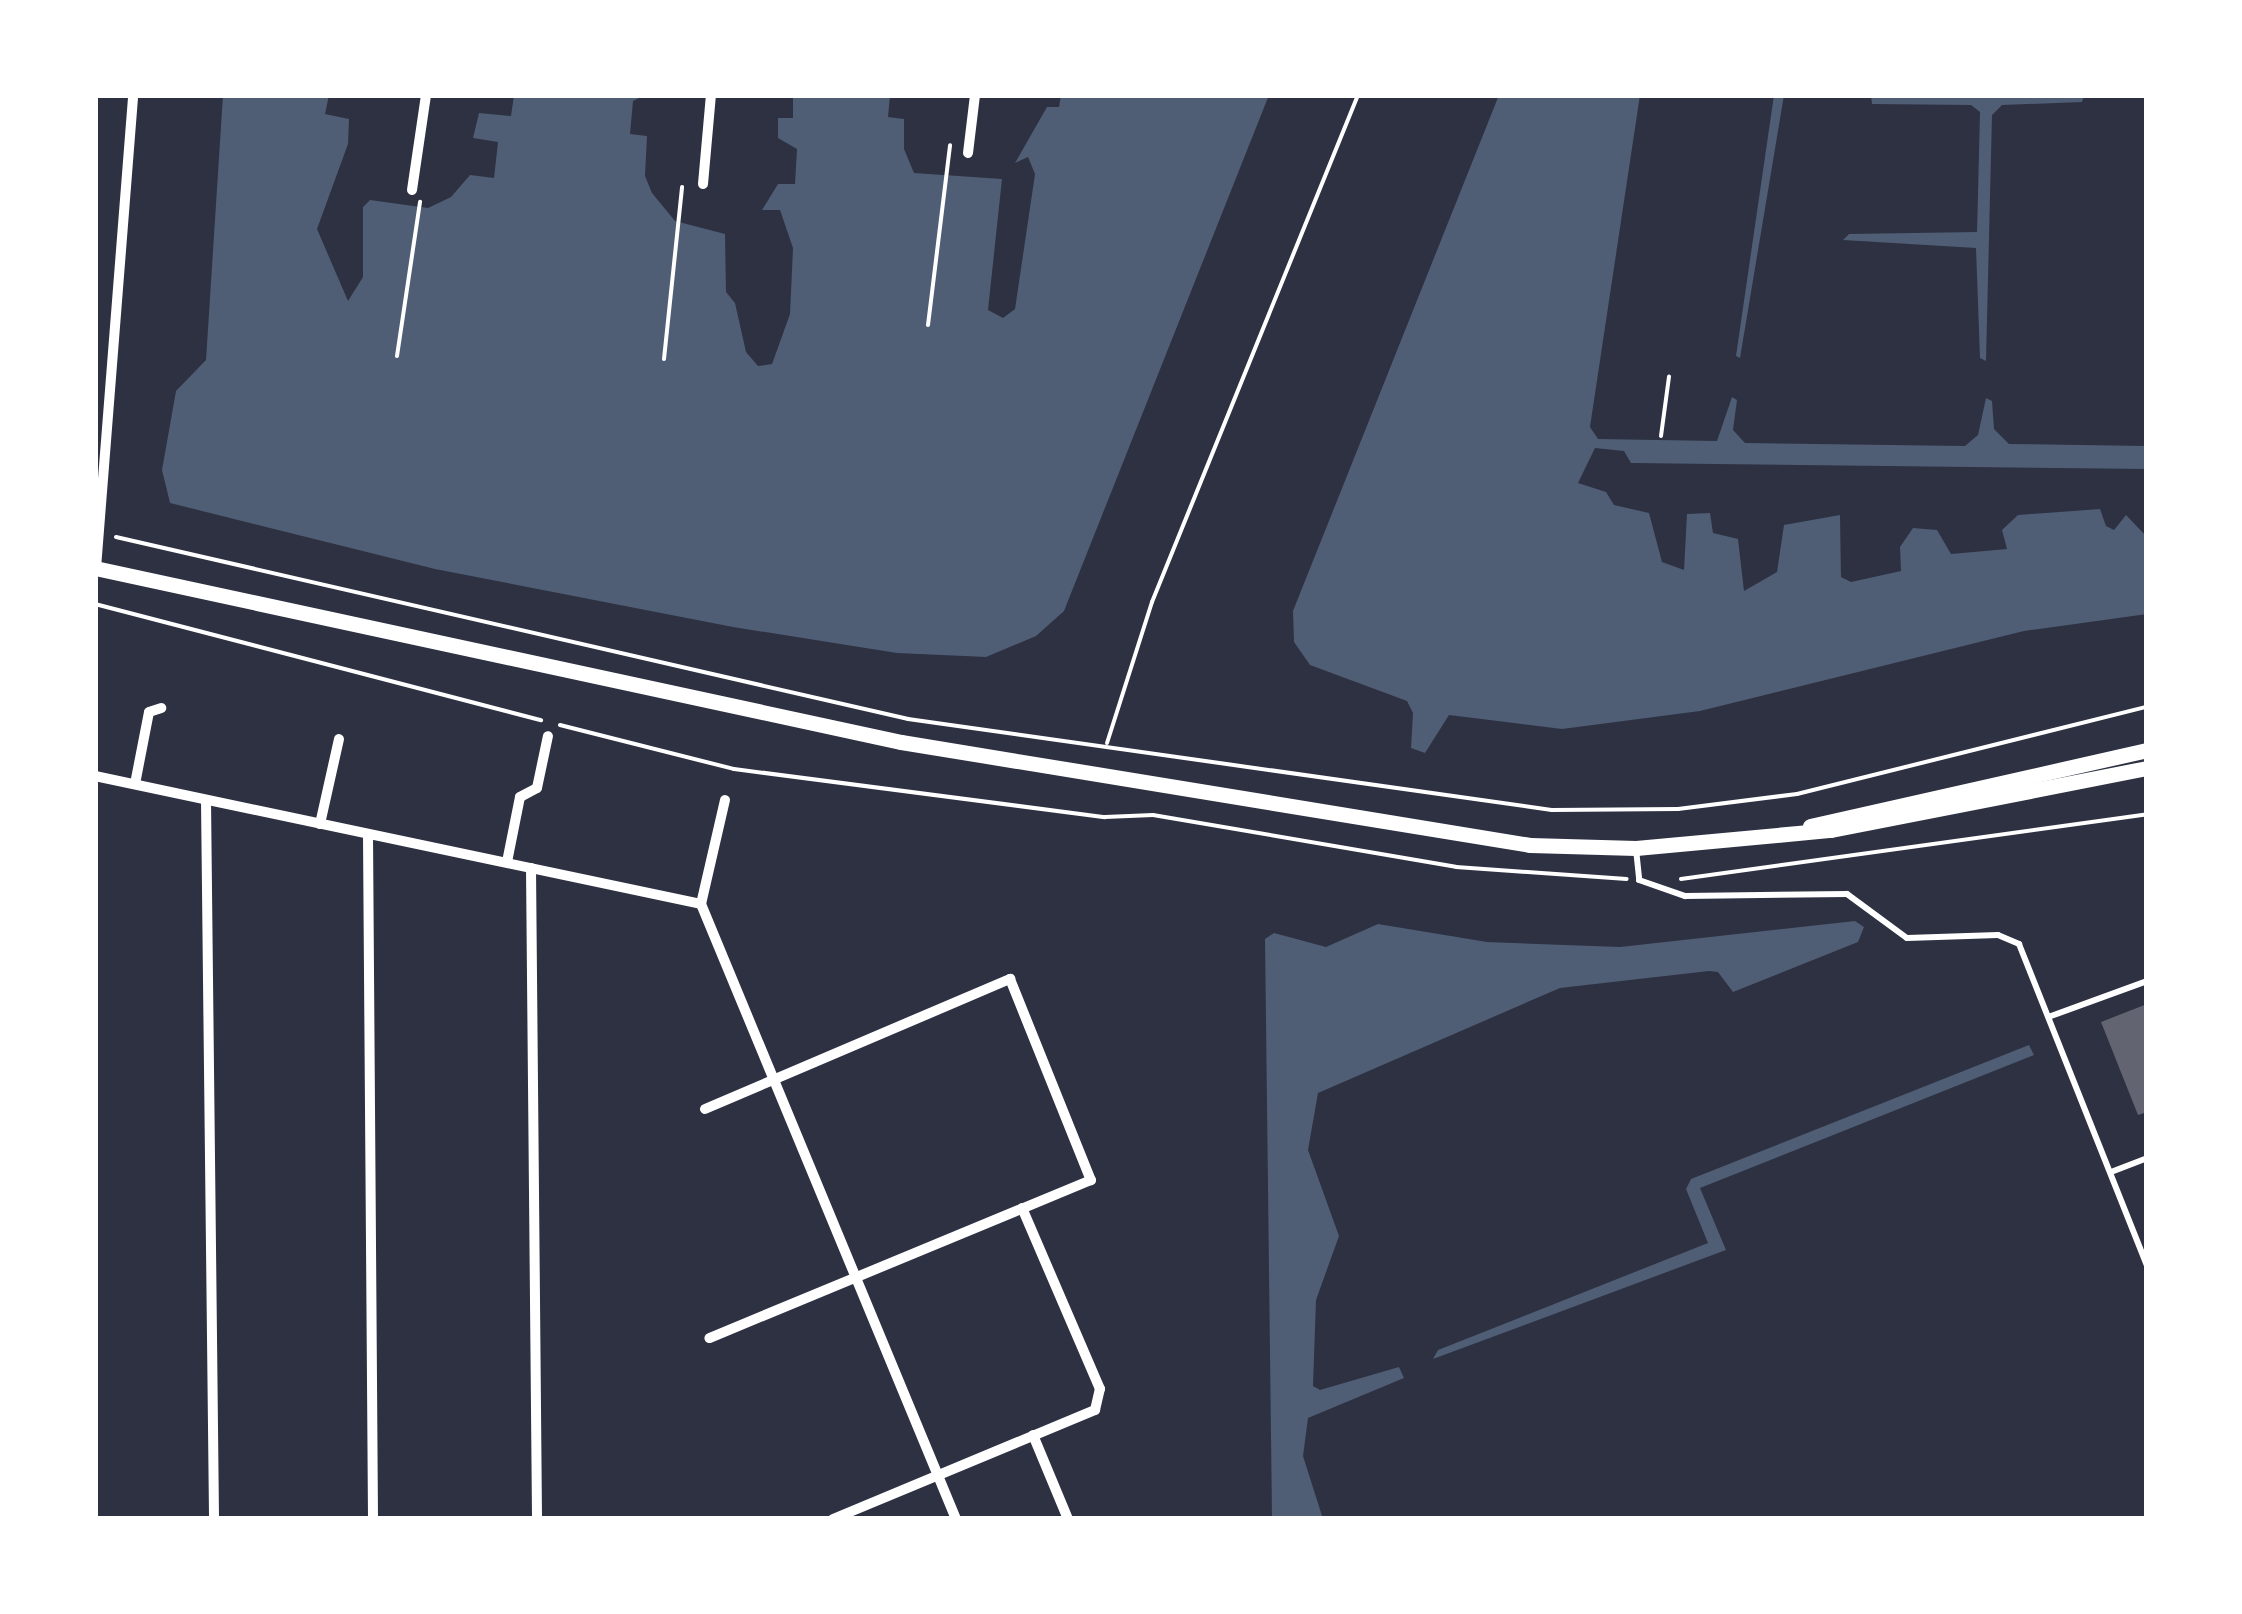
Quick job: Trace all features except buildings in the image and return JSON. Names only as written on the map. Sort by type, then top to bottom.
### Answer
[{"type":"street","points":[[133,95],[96,568],[901,742],[1530,845],[1636,848],[1831,830],[1958,809],[2147,768]]},
{"type":"street","points":[[417,188],[426,95]]},
{"type":"street","points":[[703,184],[712,95]]},
{"type":"street","points":[[968,153],[974,95]]},
{"type":"street","points":[[135,784],[150,712],[161,708]]},
{"type":"street","points":[[507,862],[520,797],[537,788],[548,736]]},
{"type":"street","points":[[320,824],[338,740]]},
{"type":"street","points":[[1799,830],[2147,750]]},
{"type":"street","points":[[95,776],[700,904]]},
{"type":"street","points":[[206,800],[214,1519]]},
{"type":"street","points":[[725,800],[700,904],[956,1519]]},
{"type":"street","points":[[368,835],[373,1519]]},
{"type":"street","points":[[531,868],[537,1519]]},
{"type":"street","points":[[704,1109],[1010,979],[1090,1180],[710,1338]]},
{"type":"street","points":[[833,1519],[1095,1410],[1100,1388],[1022,1208]]},
{"type":"street","points":[[1033,1435],[1068,1519]]},
{"type":"lane","points":[[1636,848],[1638,880],[1685,896],[1847,894],[1918,941],[2010,937],[2026,956],[2052,1016],[2147,1266]]},
{"type":"lane","points":[[2052,1016],[2147,981]]},
{"type":"lane","points":[[2110,1173],[2147,1158]]},
{"type":"path","points":[[1106,744],[1152,602],[1358,95]]},
{"type":"path","points":[[928,325],[950,145]]},
{"type":"path","points":[[397,356],[417,188]]},
{"type":"path","points":[[664,359],[682,188]]},
{"type":"path","points":[[1661,436],[1670,377]]},
{"type":"path","points":[[100,532],[780,692],[908,718],[1534,807],[1628,812],[1797,794],[2147,707]]},
{"type":"path","points":[[95,604],[734,769],[1105,817],[1152,814],[1456,867],[1638,880]]},
{"type":"path","points":[[1673,879],[2147,814]]},
{"type":"water","points":[[223,95],[329,95],[325,114],[349,119],[348,144],[317,229],[348,301],[363,277],[363,207],[370,200],[428,208],[451,197],[470,175],[494,178],[498,142],[473,138],[479,113],[511,116],[514,95],[645,95],[633,101],[630,134],[647,136],[645,176],[652,193],[675,221],[725,234],[726,292],[735,303],[746,352],[758,366],[772,364],[790,314],[793,248],[780,210],[762,210],[778,184],[795,184],[797,149],[778,138],[778,118],[793,118],[793,95],[890,95],[888,117],[904,119],[904,149],[914,173],[1002,179],[988,310],[1003,318],[1015,309],[1035,174],[1028,157],[1015,163],[1047,107],[1059,107],[1061,95],[1269,95],[1064,611],[1036,636],[986,657],[897,653],[733,627],[435,569],[170,503],[162,470],[176,391],[206,360]]},
{"type":"water","points":[[1499,95],[1640,95],[1590,427],[1598,439],[1717,441],[1732,397],[1737,400],[1733,430],[1745,443],[1965,446],[1978,435],[1986,398],[1992,401],[1994,429],[2009,444],[2147,446],[2147,469],[1631,463],[1624,451],[1595,448],[1578,483],[1606,492],[1614,505],[1649,513],[1662,562],[1684,570],[1687,514],[1710,513],[1713,533],[1738,539],[1744,591],[1777,572],[1784,525],[1840,515],[1841,577],[1851,582],[1901,571],[1900,547],[1913,528],[1937,530],[1951,554],[2007,549],[2002,530],[2018,515],[2100,509],[2106,526],[2114,530],[2126,515],[2147,537],[2147,614],[2024,631],[1700,711],[1562,729],[1449,715],[1425,753],[1411,748],[1413,713],[1407,701],[1310,665],[1294,642],[1293,611]]},
{"type":"water","points":[[1774,95],[1784,95],[1740,358],[1736,356]]},
{"type":"water","points":[[1871,95],[2084,95],[2082,102],[2002,105],[1992,115],[1986,361],[1980,358],[1976,248],[1843,240],[1849,234],[1977,232],[1980,112],[1971,105],[1872,104]]},
{"type":"water","points":[[1855,921],[1864,927],[1858,942],[1733,992],[1718,972],[1709,971],[1560,988],[1318,1093],[1308,1150],[1339,1236],[1316,1300],[1313,1386],[1320,1390],[1399,1367],[1404,1378],[1308,1418],[1303,1456],[1323,1519],[1272,1519],[1265,939],[1274,933],[1326,947],[1378,924],[1487,942],[1620,947]]},
{"type":"water","points":[[2029,1045],[2034,1055],[1700,1188],[1726,1250],[1433,1359],[1438,1350],[1708,1243],[1686,1189],[1691,1179]]}]
